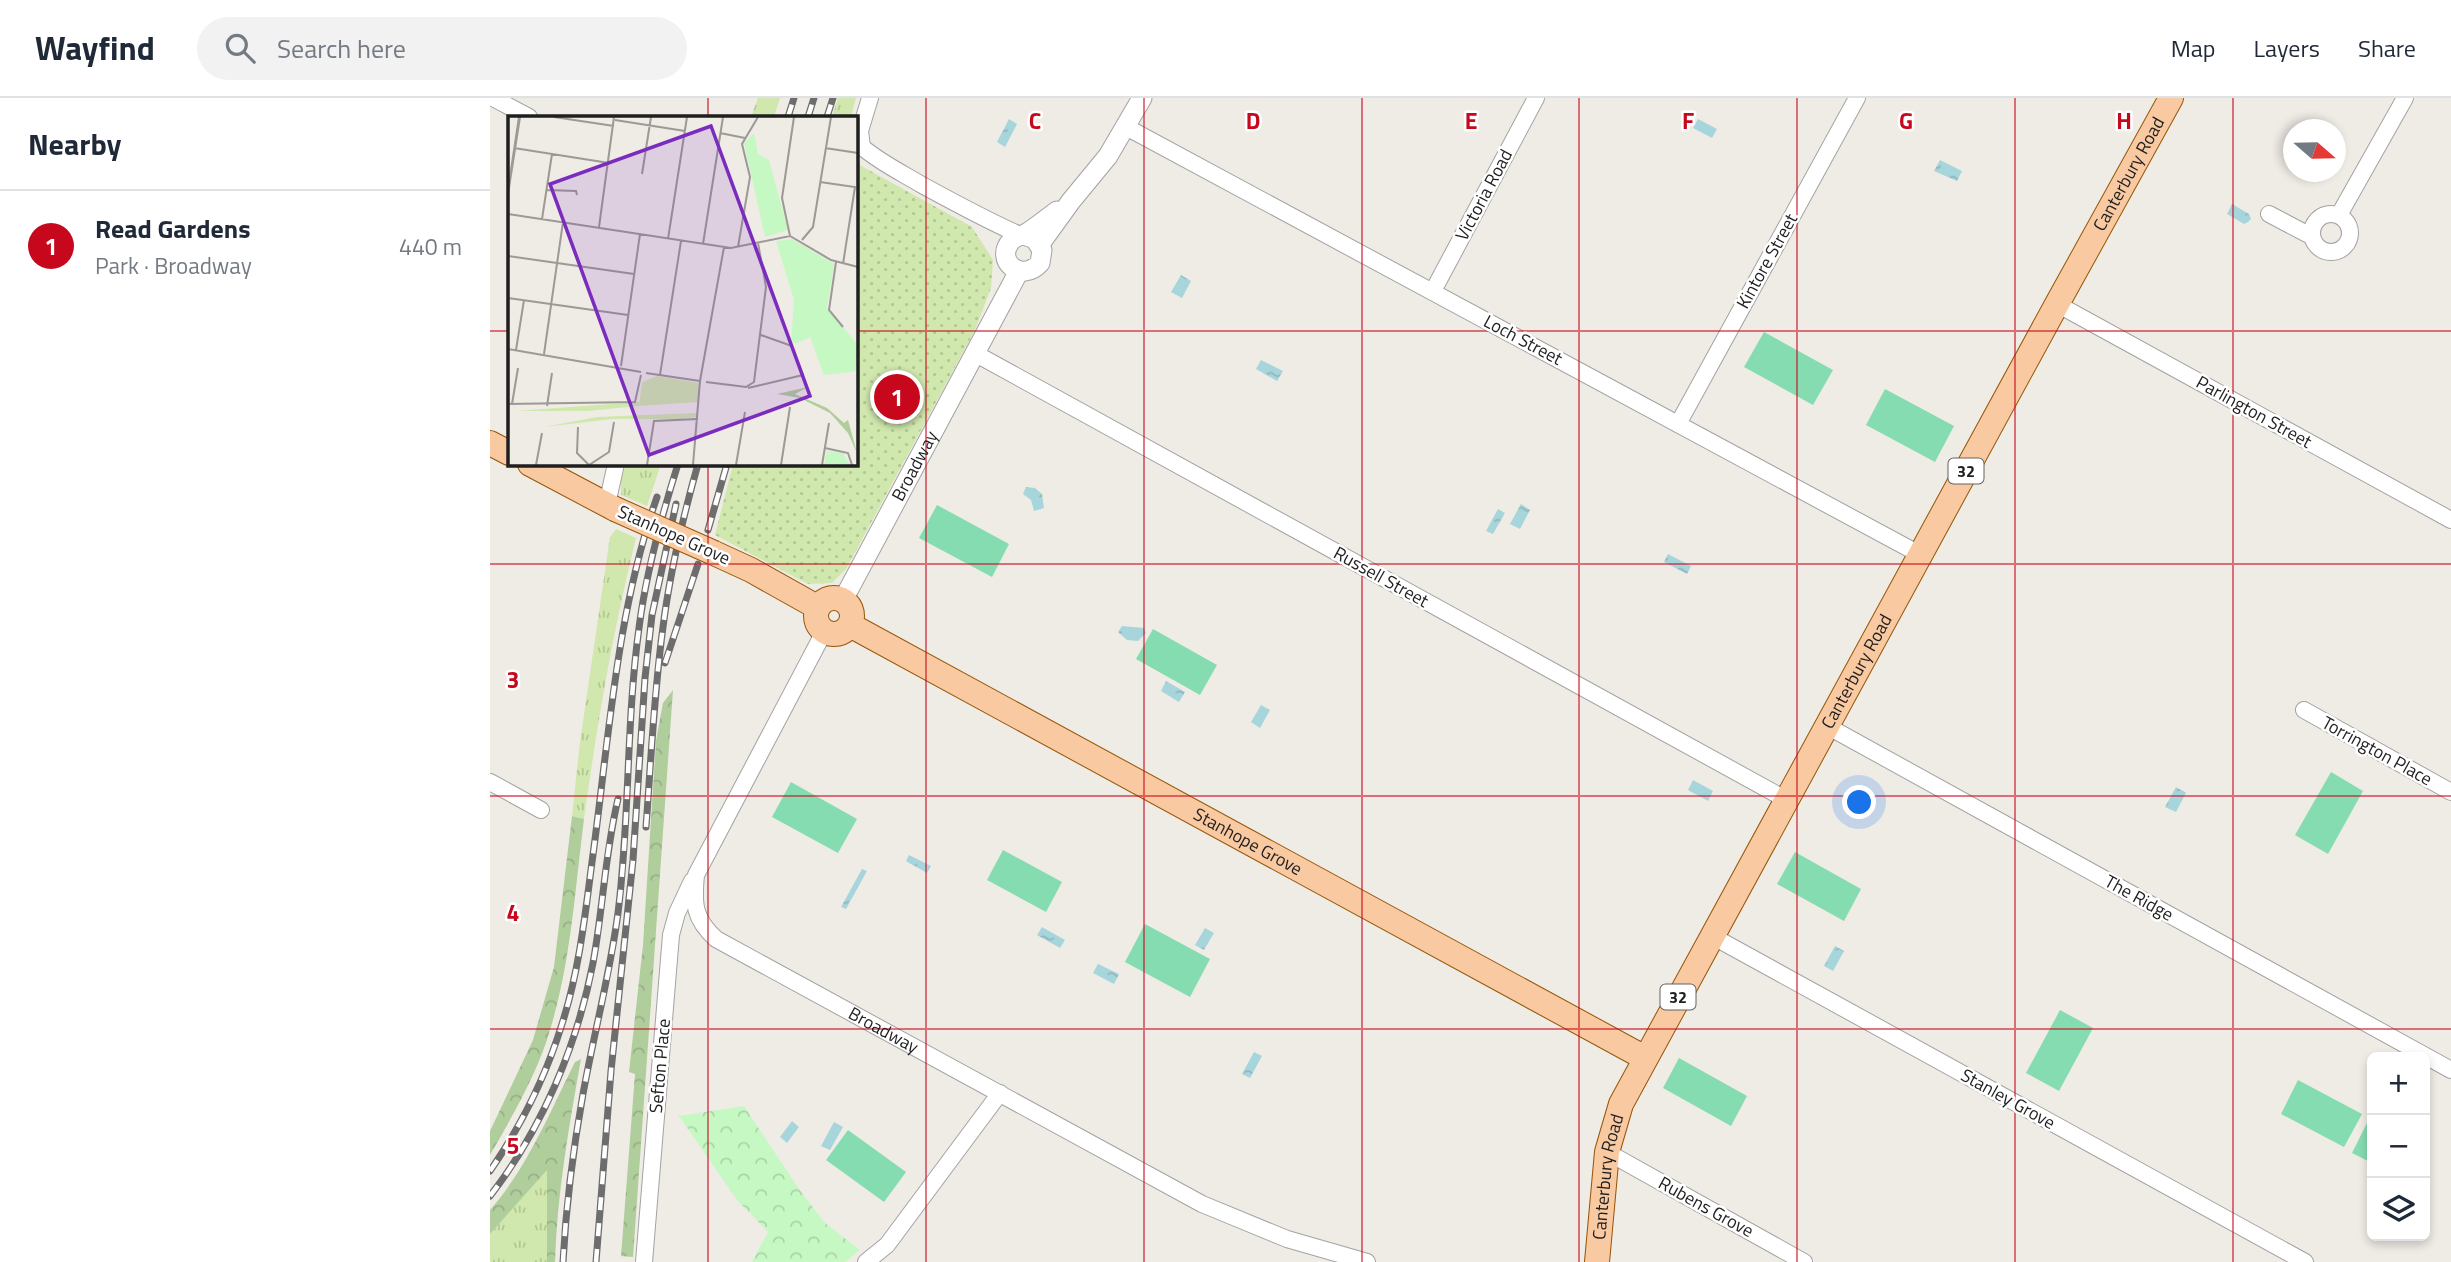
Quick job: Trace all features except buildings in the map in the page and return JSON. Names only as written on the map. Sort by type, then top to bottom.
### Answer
[{"type":"main road","name":"Canterbury Road","points":[[1597,1262],[1607,1152],[1621,1104],[2171,98]]},
{"type":"main road","points":[[490,443],[508,452]]},
{"type":"main road","name":"Stanhope Grove","points":[[534,466],[611,507],[751,570],[817,607]]},
{"type":"main road","points":[[829,597],[843,600],[851,609],[849,625],[839,634],[824,632],[816,621],[817,607],[822,600],[829,597]]},
{"type":"main road","name":"Stanhope Grove","points":[[849,625],[1645,1058]]},
{"type":"street","points":[[493,98],[526,116]]},
{"type":"street","points":[[870,98],[860,131],[862,147],[876,159],[984,219],[1028,238]]},
{"type":"street","name":"Broadway","points":[[843,600],[987,332],[1011,261],[1009,243],[1028,238],[1071,201],[1108,156],[1142,98]]},
{"type":"street","name":"Victoria Road","points":[[1433,291],[1536,98]]},
{"type":"street","name":"Kintore Street","points":[[1678,424],[1857,98]]},
{"type":"street","points":[[2339,215],[2405,98]]},
{"type":"street","name":"Loch Street","points":[[1126,127],[1920,555]]},
{"type":"street","points":[[2269,214],[2307,234],[2312,234]]},
{"type":"street","points":[[2339,215],[2345,220],[2350,233],[2343,249],[2334,253],[2325,251],[2317,246],[2312,234],[2315,223],[2320,218],[2339,215]]},
{"type":"street","points":[[984,219],[1011,261]]},
{"type":"street","name":"Broadway","points":[[1011,261],[1031,271],[1040,262],[1042,250],[1028,238]]},
{"type":"street","name":"Parlington Street","points":[[2057,304],[2451,518]]},
{"type":"street","name":"Russell Street","points":[[976,354],[1787,800]]},
{"type":"street","points":[[611,507],[616,466]]},
{"type":"street","name":"Broadway","points":[[824,632],[696,875],[695,908],[701,925],[716,939],[1202,1204],[1287,1239],[1367,1262]]},
{"type":"street","name":"Torrington Place","points":[[2304,710],[2451,792]]},
{"type":"street","name":"The Ridge","points":[[1827,726],[2451,1070]]},
{"type":"street","points":[[490,782],[541,810]]},
{"type":"street","name":"Sefton Place","points":[[644,1262],[671,935],[677,913],[696,875]]},
{"type":"street","name":"Stanley Grove","points":[[1712,936],[2305,1262]]},
{"type":"street","points":[[866,1262],[887,1245],[1000,1093]]},
{"type":"street","name":"Rubens Grove","points":[[1607,1152],[1804,1262]]},
{"type":"green space","points":[[758,98],[780,98],[774,116],[751,116]]},
{"type":"green space","points":[[838,98],[856,98],[851,116],[832,116]]},
{"type":"green space","points":[[858,164],[972,227],[993,260],[991,288],[975,330],[846,569],[832,583],[808,584],[715,535],[732,466],[858,466]]},
{"type":"green space","points":[[1764,332],[1833,370],[1813,405],[1744,367]]},
{"type":"green space","points":[[1885,389],[1954,426],[1935,462],[1866,425]]},
{"type":"green space","points":[[625,466],[660,466],[647,506],[621,495],[621,481]]},
{"type":"green space","points":[[937,505],[1009,544],[992,577],[919,538]]},
{"type":"green space","points":[[616,529],[636,538],[606,678],[584,819],[572,816],[580,742],[610,537]]},
{"type":"green space","points":[[1153,629],[1217,665],[1200,695],[1136,659]]},
{"type":"green space","points":[[673,690],[633,1257],[621,1256],[635,1074],[629,1072],[643,945],[656,741],[663,703]]},
{"type":"green space","points":[[2331,772],[2363,791],[2328,854],[2295,835]]},
{"type":"green space","points":[[791,782],[857,819],[838,853],[772,817]]},
{"type":"green space","points":[[572,816],[584,819],[572,925],[557,1004],[532,1078],[490,1155],[490,1131],[533,1040],[554,967]]},
{"type":"green space","points":[[1003,850],[1062,882],[1046,912],[987,880]]},
{"type":"green space","points":[[1795,852],[1861,889],[1844,921],[1777,884]]},
{"type":"green space","points":[[1145,924],[1210,959],[1190,997],[1125,962]]},
{"type":"green space","points":[[2060,1010],[2093,1028],[2059,1091],[2026,1073]]},
{"type":"green space","points":[[1679,1058],[1747,1096],[1731,1126],[1663,1088]]},
{"type":"green space","points":[[581,1059],[561,1186],[555,1262],[547,1262],[547,1170],[490,1234],[490,1210],[527,1158],[575,1062]]},
{"type":"green space","points":[[2298,1080],[2362,1114],[2344,1147],[2281,1114]]},
{"type":"green space","points":[[744,1106],[825,1223],[860,1250],[845,1262],[752,1262],[768,1232],[737,1200],[679,1116]]},
{"type":"green space","points":[[2367,1123],[2367,1160],[2352,1153]]},
{"type":"green space","points":[[848,1130],[906,1172],[884,1202],[826,1160]]},
{"type":"green space","points":[[547,1169],[547,1262],[490,1262],[490,1234]]},
{"type":"water","points":[[1009,119],[1017,124],[1005,147],[997,142]]},
{"type":"water","points":[[1698,119],[1717,129],[1712,138],[1693,128]]},
{"type":"water","points":[[1940,160],[1962,171],[1957,181],[1934,171]]},
{"type":"water","points":[[2232,204],[2249,214],[2251,219],[2244,224],[2227,214]]},
{"type":"water","points":[[1181,275],[1191,281],[1182,298],[1171,292]]},
{"type":"water","points":[[1261,360],[1283,371],[1277,381],[1256,369]]},
{"type":"water","points":[[1026,487],[1035,488],[1042,494],[1044,508],[1034,511],[1031,500],[1023,494]]},
{"type":"water","points":[[1521,504],[1530,510],[1520,529],[1510,524]]},
{"type":"water","points":[[1498,509],[1505,513],[1493,534],[1486,531]]},
{"type":"water","points":[[1668,554],[1691,566],[1687,574],[1664,562]]},
{"type":"water","points":[[1122,626],[1144,628],[1146,633],[1138,641],[1127,640],[1118,632]]},
{"type":"water","points":[[1166,681],[1185,692],[1179,702],[1161,691]]},
{"type":"water","points":[[1261,705],[1270,710],[1260,728],[1251,722]]},
{"type":"water","points":[[1693,780],[1713,791],[1708,801],[1688,790]]},
{"type":"water","points":[[2176,787],[2186,793],[2176,812],[2165,807]]},
{"type":"water","points":[[909,855],[931,866],[927,873],[906,861]]},
{"type":"water","points":[[862,869],[867,871],[846,909],[841,907]]},
{"type":"water","points":[[1042,927],[1065,940],[1060,948],[1037,935]]},
{"type":"water","points":[[1205,928],[1214,933],[1204,950],[1195,945]]},
{"type":"water","points":[[1835,946],[1844,951],[1833,971],[1824,966]]},
{"type":"water","points":[[1098,964],[1119,974],[1114,984],[1093,973]]},
{"type":"water","points":[[1254,1052],[1262,1056],[1250,1078],[1242,1074]]},
{"type":"water","points":[[792,1121],[799,1127],[787,1143],[780,1137]]},
{"type":"water","points":[[834,1122],[843,1127],[830,1150],[821,1146]]},
{"type":"railway","points":[[788,116],[794,98]]},
{"type":"railway","points":[[808,116],[814,98]]},
{"type":"railway","points":[[827,116],[833,98]]},
{"type":"railway","points":[[563,1262],[576,1136],[618,913],[625,842],[632,699],[642,607],[655,545],[677,466]]},
{"type":"railway","points":[[646,827],[655,702],[666,606],[697,466]]},
{"type":"railway","points":[[708,530],[726,466]]},
{"type":"railway","points":[[490,1171],[512,1136],[540,1081],[556,1043],[573,984],[584,923],[615,677],[632,586],[657,497]]},
{"type":"railway","points":[[596,1262],[611,1071],[633,860],[645,678],[652,615],[676,504]]},
{"type":"railway","points":[[665,663],[698,564]]},
{"type":"railway","points":[[490,1196],[509,1170],[541,1115],[567,1056],[577,1025],[593,963],[618,799]]},
{"type":"place","name":"Read Gardens","points":[[897,397]]}]
